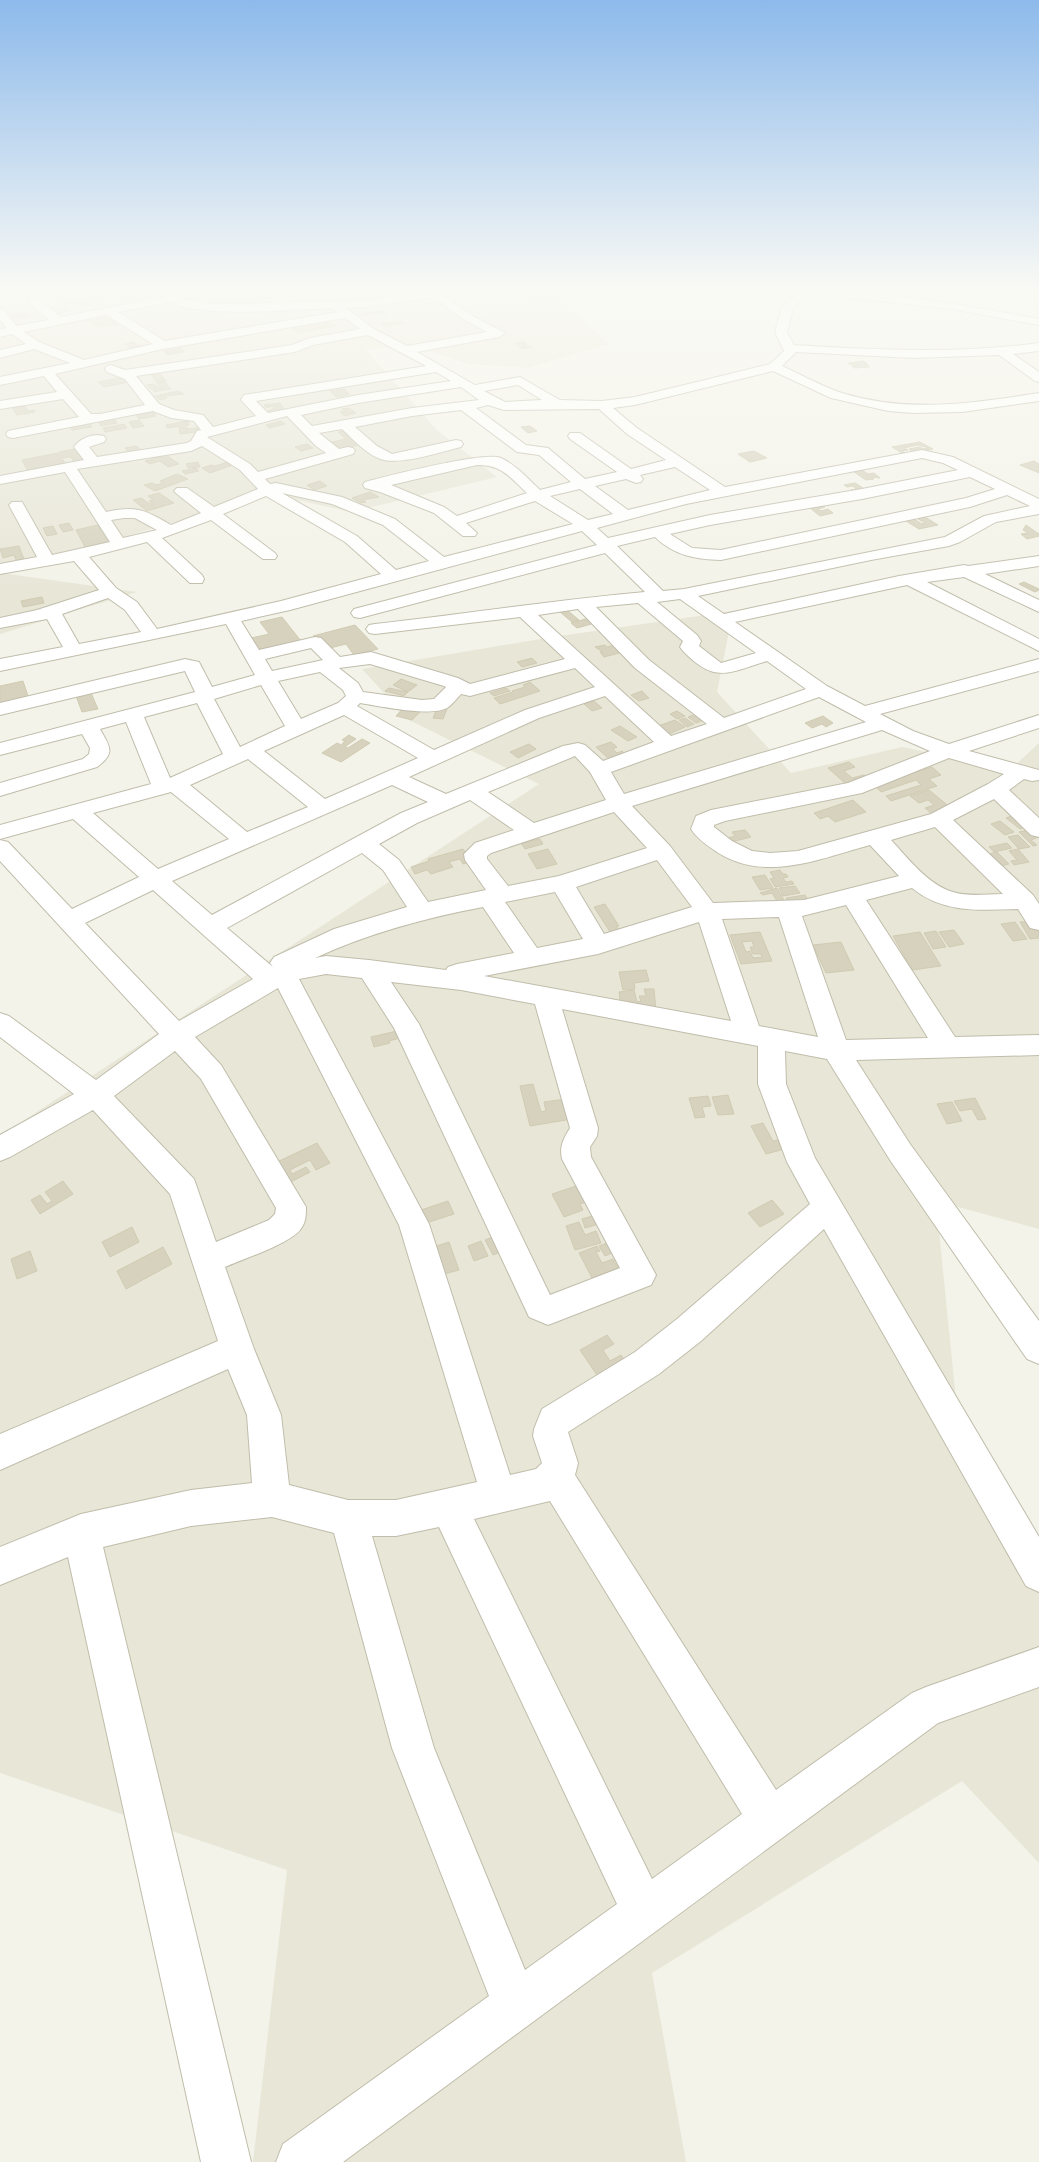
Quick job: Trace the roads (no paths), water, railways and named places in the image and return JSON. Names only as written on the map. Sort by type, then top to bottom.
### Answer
[{"type":"street","points":[[64,391],[87,418],[92,419]]},
{"type":"street","points":[[141,391],[154,408]]},
{"type":"street","points":[[265,418],[248,400],[249,398],[293,391]]},
{"type":"street","points":[[0,480],[68,466],[191,447],[197,444],[205,435],[281,413],[291,413],[358,399],[427,391]]},
{"type":"street","points":[[475,391],[492,402],[504,406],[602,405],[635,401],[676,391]]},
{"type":"street","points":[[536,391],[557,404]]},
{"type":"street","points":[[826,391],[835,395],[903,409],[935,411],[966,409],[1039,397]]},
{"type":"street","points":[[0,405],[66,394]]},
{"type":"street","points":[[309,431],[417,412],[492,402]]},
{"type":"street","points":[[602,405],[632,431],[722,492]]},
{"type":"street","points":[[465,406],[522,449],[543,451],[581,483],[625,515]]},
{"type":"street","points":[[0,413],[7,435],[154,408],[171,414],[198,418],[205,435],[268,491],[351,539],[392,576]]},
{"type":"street","points":[[417,412],[431,423]]},
{"type":"street","points":[[291,413],[336,453]]},
{"type":"street","points":[[345,424],[385,457],[391,458],[451,439],[477,461]]},
{"type":"street","points":[[575,436],[670,504]]},
{"type":"street","points":[[93,462],[81,447],[86,442],[99,439]]},
{"type":"street","points":[[254,477],[385,440]]},
{"type":"street","points":[[0,665],[174,631],[284,606],[585,524],[722,492],[848,466],[922,454],[942,458],[971,472],[1006,490],[1037,510]]},
{"type":"street","points":[[324,497],[485,459],[496,461],[511,471],[537,495],[585,524],[691,639],[689,647],[716,668],[731,668],[769,655]]},
{"type":"street","points":[[455,522],[537,495],[581,483],[678,462]]},
{"type":"street","points":[[68,466],[119,544]]},
{"type":"street","points":[[360,613],[658,532],[710,520],[862,494],[971,472]]},
{"type":"street","points":[[373,485],[438,510],[490,550]]},
{"type":"street","points":[[0,569],[78,555],[170,531],[276,487],[336,500],[389,522],[441,563]]},
{"type":"street","points":[[658,532],[676,548],[697,554],[721,555],[970,502],[1006,490]]},
{"type":"street","points":[[182,491],[269,556]]},
{"type":"street","points":[[17,505],[47,560]]},
{"type":"street","points":[[490,510],[505,519]]},
{"type":"street","points":[[375,630],[582,604],[684,594],[960,538],[975,526],[989,520],[1037,510]]},
{"type":"street","points":[[102,518],[123,512],[136,512],[170,531]]},
{"type":"street","points":[[520,528],[534,538]]},
{"type":"street","points":[[150,536],[196,580]]},
{"type":"street","points":[[922,546],[966,571],[1039,607]]},
{"type":"street","points":[[78,555],[110,592],[131,606],[153,635]]},
{"type":"street","points":[[720,620],[910,580],[1039,561]]},
{"type":"street","points":[[910,580],[1039,646]]},
{"type":"street","points":[[0,623],[52,611],[110,592]]},
{"type":"street","points":[[340,592],[375,630],[386,646],[370,658]]},
{"type":"street","points":[[684,594],[820,690],[906,735],[948,751],[1030,774]]},
{"type":"street","points":[[582,604],[642,664],[721,725]]},
{"type":"street","points":[[284,606],[315,642],[330,664],[351,687],[350,702]]},
{"type":"street","points":[[52,611],[74,651]]},
{"type":"street","points":[[524,611],[667,743]]},
{"type":"street","points":[[231,618],[297,728]]},
{"type":"street","points":[[174,631],[205,695],[242,753],[323,808]]},
{"type":"street","points":[[255,656],[315,642]]},
{"type":"street","points":[[0,749],[205,695],[236,685],[330,664],[370,658],[451,682],[456,687],[470,690],[578,661]]},
{"type":"street","points":[[0,709],[185,665],[192,666]]},
{"type":"street","points":[[864,712],[1039,665]]},
{"type":"street","points":[[0,832],[169,785],[297,728],[350,702],[422,706],[440,704],[456,687]]},
{"type":"street","points":[[70,921],[155,878],[323,808],[532,714],[608,689]]},
{"type":"street","points":[[599,769],[667,743],[820,690]]},
{"type":"street","points":[[350,702],[434,758]]},
{"type":"street","points":[[133,714],[169,785],[245,841]]},
{"type":"street","points":[[1030,774],[996,789],[939,819],[798,858],[752,860],[718,844],[702,829],[704,821],[719,815],[854,788],[948,751],[1039,721]]},
{"type":"street","points":[[531,958],[476,860],[475,854],[482,848],[618,803],[884,723]]},
{"type":"street","points":[[0,790],[90,763],[99,756],[100,748],[88,726]]},
{"type":"street","points":[[210,927],[409,818],[573,748],[583,752],[599,769],[618,803],[662,851],[707,911],[760,1036],[772,1084],[802,1162],[1039,1573]]},
{"type":"street","points":[[392,777],[446,802]]},
{"type":"street","points":[[996,789],[1039,830]]},
{"type":"street","points":[[472,791],[530,831]]},
{"type":"street","points":[[76,810],[210,927],[272,975],[414,1224],[499,1496]]},
{"type":"street","points":[[939,819],[1025,902],[1039,922]]},
{"type":"street","points":[[876,836],[917,878],[933,892],[947,899],[1025,902]]},
{"type":"street","points":[[364,843],[391,865],[422,911]]},
{"type":"street","points":[[0,848],[212,1072],[292,1207],[290,1220],[280,1229],[207,1260]]},
{"type":"street","points":[[0,1149],[96,1095],[177,1036],[272,975],[343,935],[422,911],[562,883],[662,851]]},
{"type":"street","points":[[461,981],[457,974],[465,970],[598,945],[707,911],[788,910],[804,908],[917,878]]},
{"type":"street","points":[[562,883],[598,945]]},
{"type":"street","points":[[852,896],[948,1048]]},
{"type":"street","points":[[788,910],[836,1050],[900,1152],[1039,1348]]},
{"type":"street","points":[[272,975],[326,965],[461,981],[836,1050],[1039,1046]]},
{"type":"street","points":[[369,969],[406,1024],[540,1307],[548,1310],[640,1275],[577,1159],[575,1152],[576,1142],[583,1136],[584,1128],[546,998]]},
{"type":"street","points":[[0,1023],[96,1095],[183,1188],[237,1349],[264,1415],[272,1499]]},
{"type":"street","points":[[0,1566],[82,1533],[191,1508],[272,1499],[348,1518],[396,1518],[543,1486],[556,1477],[559,1468],[560,1457],[550,1437],[554,1421],[646,1364],[689,1330],[828,1207]]},
{"type":"street","points":[[0,1452],[237,1349]]},
{"type":"street","points":[[556,1477],[770,1820]]},
{"type":"street","points":[[449,1507],[644,1912]]},
{"type":"street","points":[[348,1518],[413,1748],[516,2005]]},
{"type":"street","points":[[82,1533],[226,2162]]},
{"type":"street","points":[[301,2162],[926,1707],[1039,1667]]}]
